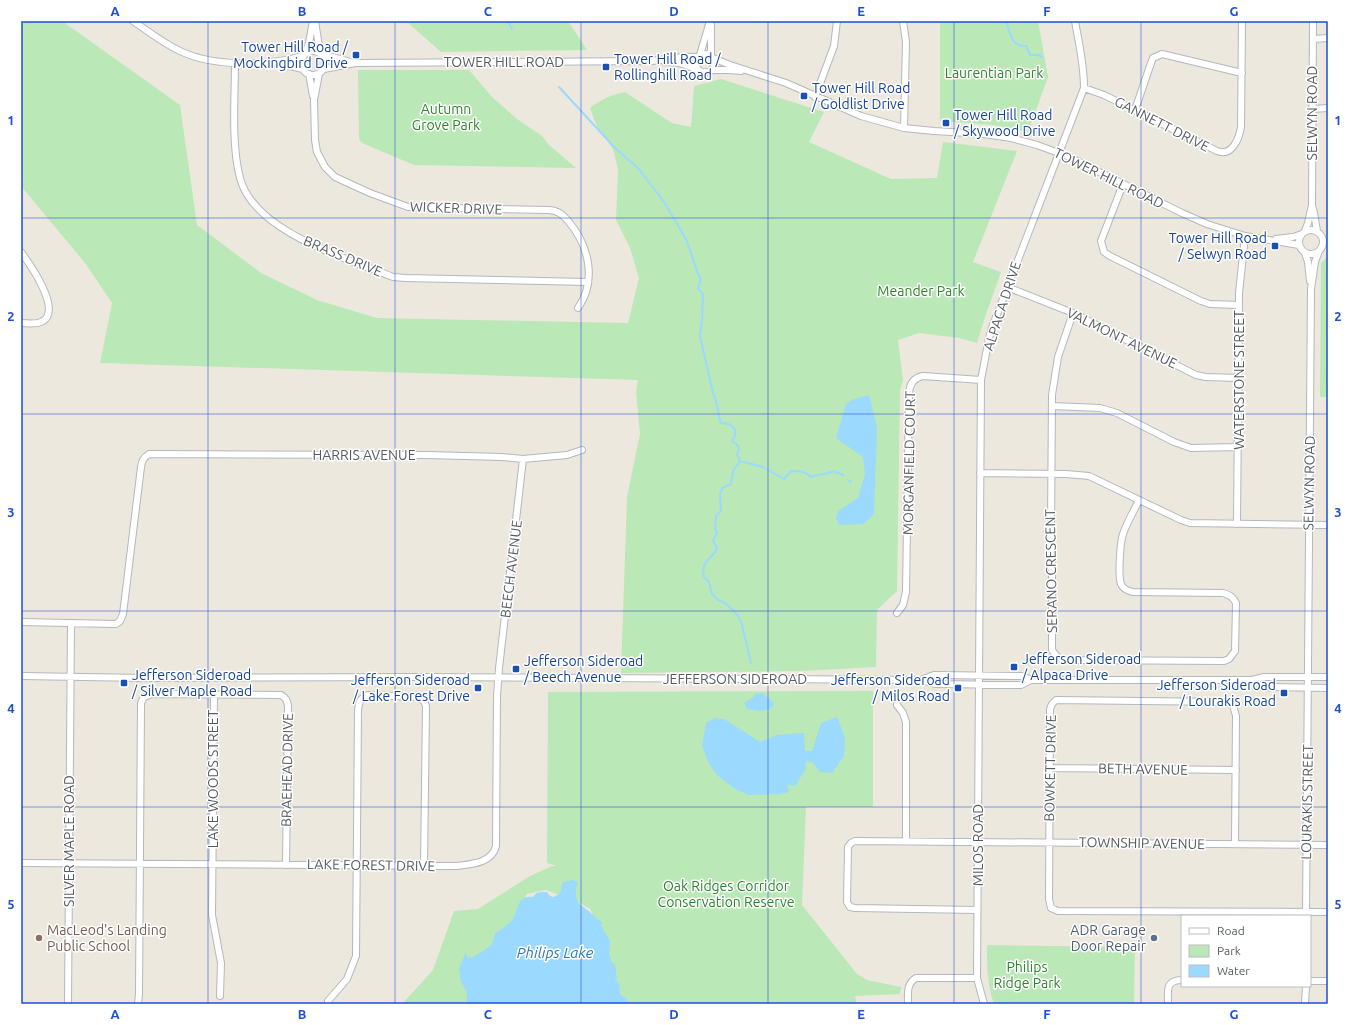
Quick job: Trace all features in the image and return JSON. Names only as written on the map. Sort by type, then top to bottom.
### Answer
[{"type":"street","points":[[133,21],[170,45],[195,57],[212,61],[273,62],[304,55],[313,51],[321,54]]},
{"type":"street","points":[[273,62],[303,69],[309,74],[319,74],[324,69],[325,61],[321,54],[314,21]]},
{"type":"street","points":[[303,69],[302,61],[309,43],[314,21]]},
{"type":"street","points":[[710,21],[712,56],[715,64],[712,70],[706,73],[700,72],[695,63],[710,21]]},
{"type":"street","points":[[815,97],[834,46],[837,21]]},
{"type":"street","points":[[903,21],[906,42],[904,128]]},
{"type":"street","name":"ALPACA DRIVE","points":[[979,676],[981,380],[989,338],[1007,287],[1084,88],[1082,57],[1074,21]]},
{"type":"street","name":"GANNETT DRIVE","points":[[1084,88],[1104,94],[1217,151],[1226,152],[1234,146],[1240,132],[1242,21]]},
{"type":"street","name":"SELWYN ROAD","points":[[1313,21],[1312,205],[1318,232]]},
{"type":"street","points":[[1313,39],[1328,38]]},
{"type":"street","points":[[698,56],[705,53],[712,56]]},
{"type":"street","name":"TOWER HILL ROAD","points":[[321,54],[355,63]]},
{"type":"street","points":[[1135,110],[1150,63],[1153,58],[1162,54],[1242,73]]},
{"type":"street","name":"TOWER HILL ROAD","points":[[652,61],[698,56]]},
{"type":"street","name":"TOWER HILL ROAD","points":[[712,56],[730,65],[786,83],[861,116],[904,128],[997,136],[1022,141],[1059,153],[1207,224],[1245,236],[1299,245]]},
{"type":"street","name":"TOWER HILL ROAD","points":[[324,69],[355,63],[652,61],[682,64],[698,69]]},
{"type":"street","name":"BRASS DRIVE","points":[[235,62],[236,134],[240,178],[249,198],[259,211],[300,238],[393,277],[588,282]]},
{"type":"street","name":"TOWER HILL ROAD","points":[[712,70],[729,70],[762,75]]},
{"type":"street","name":"WICKER DRIVE","points":[[309,74],[314,100],[314,134],[317,152],[325,167],[335,177],[370,193],[408,207],[556,210],[576,231],[581,240],[588,265],[588,282],[585,298],[578,308]]},
{"type":"street","name":"WICKER DRIVE","points":[[314,100],[319,74]]},
{"type":"street","points":[[1312,109],[1328,108]]},
{"type":"street","points":[[1123,184],[1101,241],[1104,252],[1201,301],[1210,304],[1239,305]]},
{"type":"street","name":"SELWYN ROAD","points":[[1303,233],[1312,205]]},
{"type":"street","points":[[1328,237],[1311,230],[1303,233],[1300,238],[1299,245],[1305,253],[1312,254],[1328,247]]},
{"type":"street","points":[[1318,232],[1323,240],[1320,250]]},
{"type":"street","name":"TOWER HILL ROAD","points":[[1270,239],[1293,237],[1303,233]]},
{"type":"street","name":"WATERSTONE STREET","points":[[1237,524],[1239,305],[1240,278],[1245,236]]},
{"type":"street","name":"SELWYN ROAD","points":[[1308,687],[1311,289],[1315,262],[1320,250]]},
{"type":"street","points":[[21,252],[43,287],[48,309],[48,313],[44,320],[39,323],[21,323]]},
{"type":"street","name":"SELWYN ROAD","points":[[1305,253],[1311,289]]},
{"type":"street","name":"VALMONT AVENUE","points":[[1007,287],[1072,313],[1196,375],[1206,378],[1239,378]]},
{"type":"street","points":[[1051,474],[1052,395],[1058,357],[1072,313]]},
{"type":"street","name":"MORGANFIELD COURT","points":[[897,613],[903,605],[906,592],[909,395],[911,385],[918,377],[923,376],[981,380]]},
{"type":"street","points":[[1052,406],[1100,408],[1117,413],[1174,442],[1191,448],[1238,447]]},
{"type":"street","name":"HARRIS AVENUE","points":[[70,622],[116,624],[122,618],[141,467],[145,456],[149,454],[502,457],[523,459],[567,456],[582,450]]},
{"type":"street","name":"BEECH AVENUE","points":[[498,678],[523,459]]},
{"type":"street","points":[[980,473],[1089,476],[1190,523],[1328,525]]},
{"type":"street","name":"SERANO CRESCENT","points":[[1051,474],[1052,650],[1058,658],[1064,660],[1224,661],[1229,659],[1235,651],[1236,603],[1234,598],[1229,594],[1134,592],[1125,589],[1121,584],[1120,551],[1123,534],[1139,500]]},
{"type":"street","points":[[21,622],[70,622]]},
{"type":"street","name":"SILVER MAPLE ROAD","points":[[68,1004],[70,622]]},
{"type":"street","name":"JEFFERSON SIDEROAD","points":[[921,680],[934,675],[1022,676],[1031,680],[1252,680],[1264,676],[1328,677]]},
{"type":"street","name":"JEFFERSON SIDEROAD","points":[[21,676],[921,680],[935,684],[979,685],[1021,685],[1031,680]]},
{"type":"street","name":"MILOS ROAD","points":[[979,676],[977,978],[984,1004]]},
{"type":"street","name":"LAKE FOREST DRIVE","points":[[21,863],[424,866],[457,866],[476,864],[490,857],[495,851],[496,846],[498,678]]},
{"type":"street","name":"JEFFERSON SIDEROAD","points":[[1252,680],[1263,687],[1328,688]]},
{"type":"street","name":"LOURAKIS STREET","points":[[1306,914],[1308,687]]},
{"type":"street","name":"BRAEHEAD DRIVE","points":[[140,863],[142,700],[148,695],[152,694],[214,694],[281,695],[285,697],[288,702],[286,865]]},
{"type":"street","name":"LAKE WOODS STREET","points":[[214,694],[212,915],[221,963],[220,996]]},
{"type":"street","points":[[328,1001],[346,979],[356,956],[358,710],[361,700],[368,695],[417,697],[424,701],[426,706],[424,866]]},
{"type":"street","name":"BOWKETT DRIVE","points":[[1235,844],[1236,716],[1233,705],[1230,703],[1056,700],[1052,704],[1050,710],[1049,843],[1049,899],[1051,908],[1054,910],[1306,914]]},
{"type":"street","points":[[896,705],[903,713],[906,722],[906,841]]},
{"type":"street","name":"BETH AVENUE","points":[[1050,768],[1236,770]]},
{"type":"street","name":"TOWNSHIP AVENUE","points":[[977,910],[850,907],[847,902],[847,852],[851,843],[855,841],[906,841],[1328,845]]},
{"type":"street","points":[[138,1004],[140,863]]},
{"type":"street","points":[[1306,914],[1328,912]]},
{"type":"street","points":[[908,1004],[908,985],[916,978],[977,978]]},
{"type":"street","points":[[1168,1004],[1168,988],[1171,983],[1176,980],[1181,980]]},
{"type":"street","points":[[1311,981],[1328,981]]},
{"type":"street","points":[[1305,1004],[1306,987]]},
{"type":"green space","name":"Meander Park","points":[[21,21],[62,21],[180,105],[197,225],[261,273],[317,300],[377,318],[628,323],[639,278],[630,248],[616,220],[618,169],[613,149],[597,127],[590,108],[598,102],[616,94],[625,92],[672,123],[691,127],[694,86],[721,79],[824,112],[809,142],[891,179],[937,178],[943,142],[1017,151],[973,262],[1001,272],[977,343],[959,338],[919,333],[898,340],[903,380],[900,390],[897,591],[877,610],[876,667],[803,671],[621,673],[627,497],[640,434],[636,392],[638,380],[100,363],[112,303],[85,263],[21,186]]},
{"type":"green space","points":[[406,21],[568,21],[587,50],[441,52]]},
{"type":"green space","name":"Laurentian Park","points":[[940,21],[1038,21],[1048,77],[1028,132],[992,125],[940,121]]},
{"type":"green space","name":"Autumn Grove Park","points":[[358,70],[469,70],[492,97],[517,119],[542,136],[549,145],[576,168],[414,165],[362,143],[359,139]]},
{"type":"green space","points":[[1328,256],[1328,397],[1320,397],[1321,263]]},
{"type":"green space","name":"Oak Ridges Corridor Conservation Reserve","points":[[873,691],[873,807],[806,807],[802,905],[857,974],[867,980],[901,987],[900,994],[855,996],[857,1004],[625,1004],[614,979],[605,941],[590,909],[575,900],[545,890],[527,894],[515,915],[508,935],[471,1004],[402,1004],[433,970],[454,911],[478,909],[530,876],[552,866],[557,866],[547,863],[548,692]]},
{"type":"green space","name":"Philips Ridge Park","points":[[987,945],[1135,947],[1134,1004],[994,1004],[987,968]]},
{"type":"water","points":[[869,395],[877,428],[874,514],[863,524],[840,525],[836,519],[838,511],[858,498],[865,474],[863,457],[836,438],[846,404],[852,400]]},
{"type":"water","points":[[763,693],[774,704],[771,709],[760,711],[747,709],[744,703],[754,697],[755,694]]},
{"type":"water","points":[[837,717],[845,738],[844,756],[832,773],[820,772],[813,763],[806,761],[805,770],[795,786],[787,784],[789,792],[780,794],[748,795],[732,787],[717,775],[709,764],[702,746],[706,723],[715,718],[724,719],[760,742],[777,735],[804,733],[805,751],[812,751],[821,723]]},
{"type":"water","name":"Philips Lake","points":[[573,880],[578,882],[576,890],[577,900],[602,922],[601,926],[610,941],[609,954],[612,963],[615,964],[617,982],[620,984],[621,995],[630,1004],[466,1004],[467,992],[461,982],[459,968],[466,952],[467,957],[472,958],[490,946],[494,939],[495,933],[513,919],[519,904],[524,898],[533,897],[537,893],[541,892],[547,892],[550,896],[554,897],[560,893],[563,882]]},
{"type":"waterway","points":[[508,21],[512,29]]},
{"type":"waterway","points":[[1006,21],[1014,41],[1021,46],[1026,46],[1030,55],[1038,55],[1042,57]]},
{"type":"waterway","points":[[559,87],[616,149],[638,168],[664,202],[686,239],[701,279],[698,289],[703,294],[700,336],[713,393],[721,423],[729,424],[735,429],[735,436],[732,441],[738,446],[739,449],[737,454],[740,461]]},
{"type":"waterway","points":[[740,461],[733,471],[731,484],[722,488],[720,495],[721,511],[716,516],[715,528],[717,533],[713,541],[717,548],[705,563],[703,570],[704,577],[709,582],[712,594],[736,613],[741,621],[751,663]]},
{"type":"waterway","points":[[740,461],[763,467],[784,479],[791,471],[804,472],[811,477],[834,471],[843,475]]},
{"type":"place","name":"Tower Hill Road / Mockingbird Drive","points":[[356,55]]},
{"type":"place","name":"Tower Hill Road / Rollinghill Road","points":[[606,67]]},
{"type":"place","name":"Tower Hill Road / Goldlist Drive","points":[[804,96]]},
{"type":"place","name":"Tower Hill Road / Skywood Drive","points":[[946,123]]},
{"type":"place","name":"Tower Hill Road / Selwyn Road","points":[[1275,246]]},
{"type":"place","name":"Jefferson Sideroad / Alpaca Drive","points":[[1014,667]]},
{"type":"place","name":"Jefferson Sideroad / Beech Avenue","points":[[516,669]]},
{"type":"place","name":"Jefferson Sideroad / Silver Maple Road","points":[[124,683]]},
{"type":"place","name":"Jefferson Sideroad / Lake Forest Drive","points":[[478,688]]},
{"type":"place","name":"Jefferson Sideroad / Milos Road","points":[[958,688]]},
{"type":"place","name":"Jefferson Sideroad / Lourakis Road","points":[[1284,693]]},
{"type":"place","name":"MacLeod's Landing Public School","points":[[39,938]]},
{"type":"place","name":"ADR Garage Door Repair","points":[[1154,938]]}]
